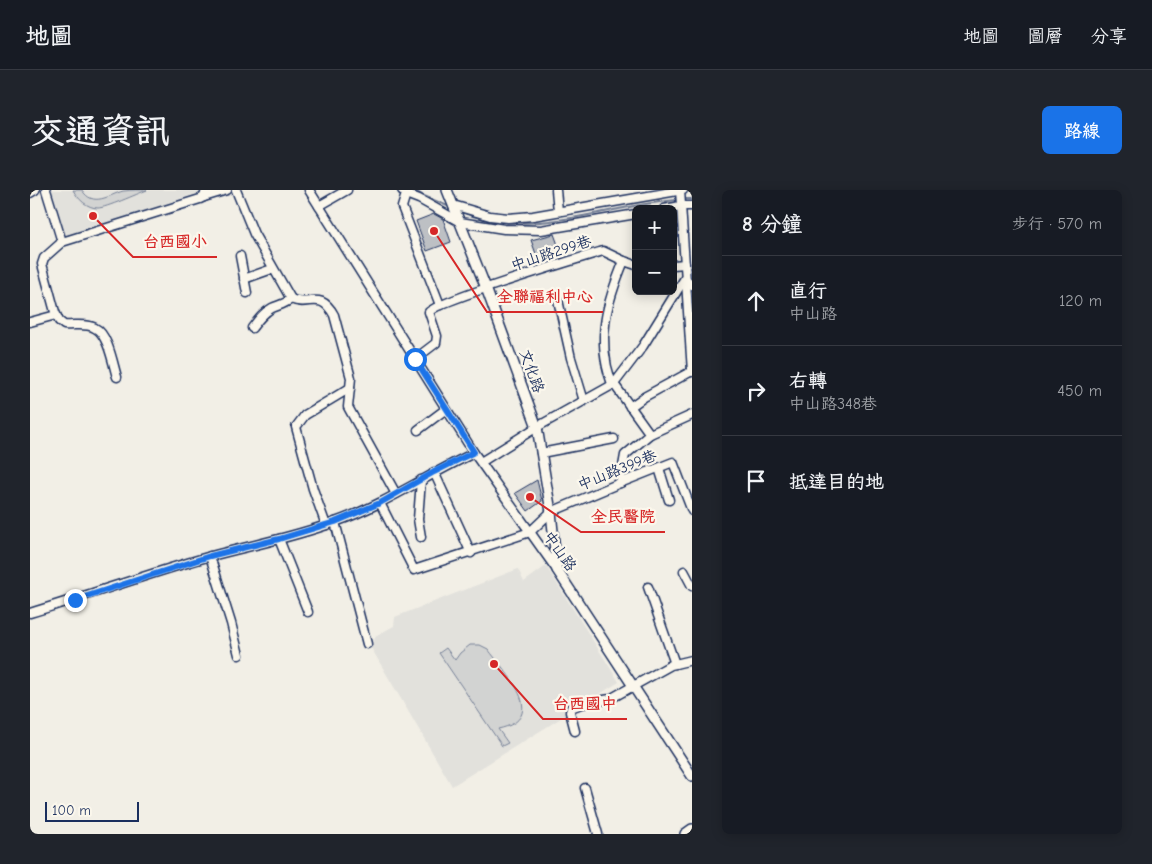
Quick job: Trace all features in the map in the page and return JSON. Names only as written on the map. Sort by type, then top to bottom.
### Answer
[{"type":"main road","name":"文化路","points":[[447,190],[486,288],[537,427],[557,570]]},
{"type":"main road","name":"中山路","points":[[557,570],[692,776]]},
{"type":"main road","points":[[685,834],[692,829]]},
{"type":"street","points":[[30,193],[35,190]]},
{"type":"street","points":[[46,190],[62,242]]},
{"type":"street","points":[[117,377],[106,340],[98,330],[94,327],[64,325],[56,314],[42,264],[44,258],[62,242],[206,193],[227,190]]},
{"type":"street","points":[[236,190],[254,234],[272,269],[291,299],[295,301],[313,300],[326,303],[334,315],[351,378],[348,407],[396,494]]},
{"type":"street","name":"中山路","points":[[309,190],[474,452],[557,570]]},
{"type":"street","points":[[319,206],[347,190]]},
{"type":"street","points":[[556,190],[558,211]]},
{"type":"street","points":[[415,359],[436,343],[437,336],[429,312],[440,305],[402,207],[404,192],[460,222],[504,229],[541,230],[632,215]]},
{"type":"street","points":[[454,208],[508,218],[681,196],[692,206]]},
{"type":"street","points":[[669,205],[681,196]]},
{"type":"street","points":[[630,407],[644,397],[692,372],[681,196]]},
{"type":"street","name":"中山路299巷","points":[[440,305],[486,288],[603,251],[632,264]]},
{"type":"street","points":[[240,256],[247,292]]},
{"type":"street","points":[[624,261],[613,287],[602,337],[611,381],[650,434]]},
{"type":"street","points":[[677,265],[685,264]]},
{"type":"street","points":[[244,279],[272,269]]},
{"type":"street","points":[[481,462],[537,427],[614,384],[643,346],[685,278]]},
{"type":"street","points":[[685,278],[692,285]]},
{"type":"street","points":[[252,328],[264,314],[291,299]]},
{"type":"street","points":[[558,300],[571,358],[584,401]]},
{"type":"street","points":[[30,322],[56,314]]},
{"type":"street","points":[[326,525],[313,489],[296,427],[305,415],[350,388]]},
{"type":"street","points":[[418,430],[446,409]]},
{"type":"street","points":[[620,483],[624,456],[650,434],[692,415]]},
{"type":"street","points":[[541,453],[614,439]]},
{"type":"street","points":[[30,613],[210,556],[279,539],[335,522],[380,503],[474,452]]},
{"type":"street","name":"中山路399巷","points":[[530,532],[550,512],[673,462],[692,510]]},
{"type":"street","points":[[659,468],[669,500]]},
{"type":"street","points":[[434,472],[472,552]]},
{"type":"street","points":[[420,480],[418,519],[420,536]]},
{"type":"street","points":[[380,503],[414,570],[530,532]]},
{"type":"street","points":[[335,522],[367,644]]},
{"type":"street","points":[[279,539],[308,612]]},
{"type":"street","points":[[210,556],[232,623],[239,655]]},
{"type":"street","points":[[684,571],[692,586]]},
{"type":"street","points":[[648,587],[675,664]]},
{"type":"street","points":[[576,731],[570,712],[571,708],[581,704],[610,699],[632,685],[675,664],[692,660]]},
{"type":"street","points":[[585,788],[598,834]]},
{"type":"shaded area","points":[[48,190],[204,190],[204,191],[66,237]]},
{"type":"shaded area","points":[[73,190],[82,190],[91,198],[101,199],[123,191],[147,190],[114,203],[94,208],[77,197]]},
{"type":"shaded area","points":[[546,566],[619,682],[452,786],[370,646],[377,635],[394,626],[395,617],[518,569],[524,582]]},
{"type":"shaded area","points":[[470,645],[480,645],[488,649],[513,682],[523,705],[521,715],[513,723],[498,729],[508,743],[502,746],[439,653],[446,648],[455,660]]},
{"type":"building","points":[[434,214],[443,219],[451,242],[427,251],[416,221]]},
{"type":"building","points":[[554,234],[563,258],[540,265],[531,240]]},
{"type":"building","points":[[537,480],[542,501],[528,511],[515,493]]},
{"type":"waterway","points":[[414,190],[450,207]]},
{"type":"waterway","points":[[683,199],[692,199]]},
{"type":"waterway","points":[[459,211],[486,219],[513,223],[541,222],[678,200]]},
{"type":"place","name":"台西國小","points":[[93,216]]},
{"type":"place","name":"全聯福利中心","points":[[434,231]]},
{"type":"place","name":"全民醫院","points":[[530,497]]},
{"type":"place","name":"台西國中","points":[[494,664]]},
{"type":"route","points":[[75,600],[210,556],[279,539],[335,522],[380,503],[474,452],[415,359]]}]
